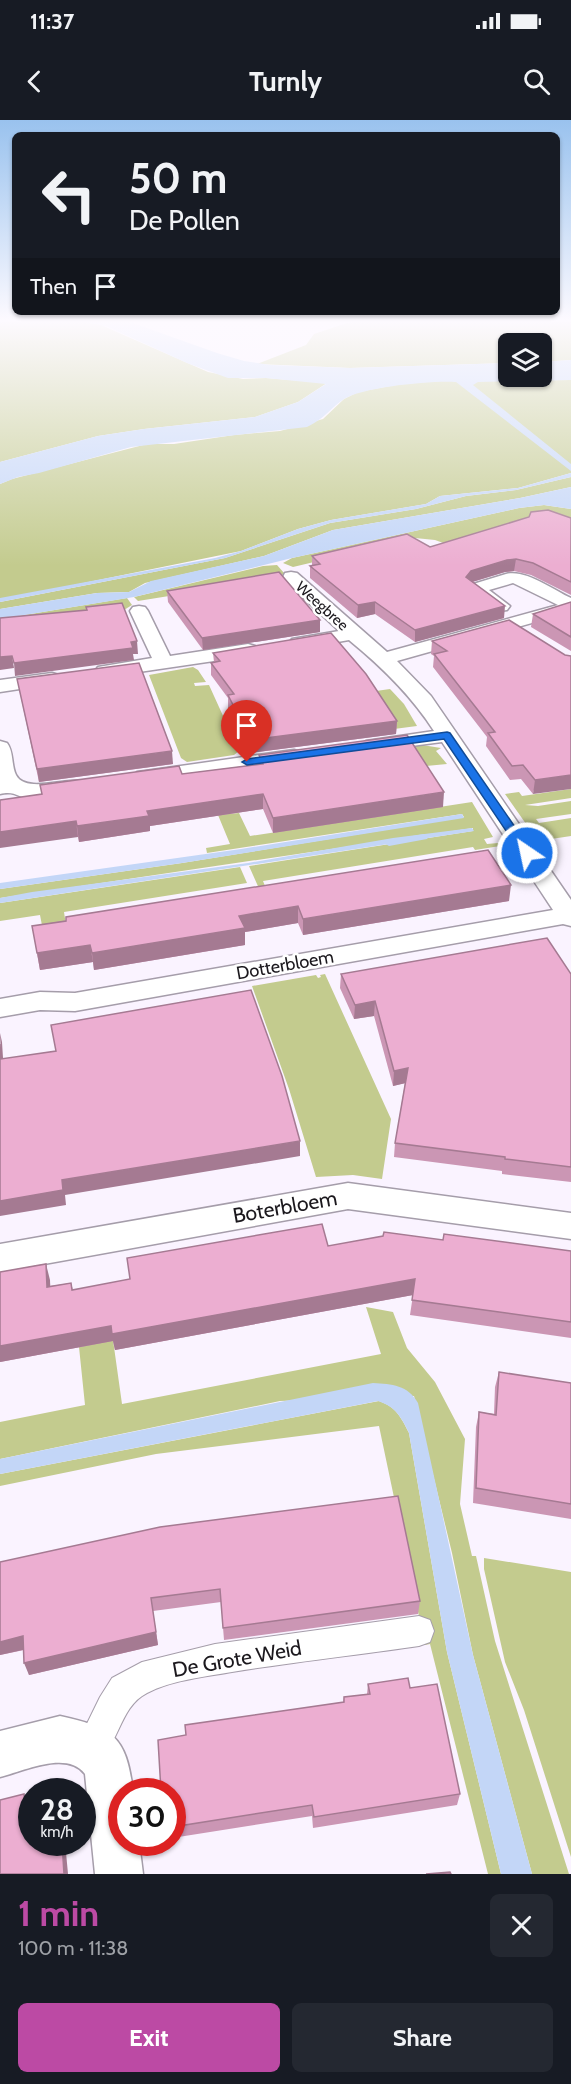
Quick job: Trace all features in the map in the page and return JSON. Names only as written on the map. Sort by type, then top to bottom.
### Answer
[{"type":"street","name":"Weegbree","points":[[291,577],[384,659],[424,700],[570,916]]},
{"type":"street","points":[[523,628],[476,590],[512,578],[518,579],[571,606]]},
{"type":"street","points":[[384,659],[523,628],[571,606]]},
{"type":"street","points":[[139,610],[164,664]]},
{"type":"street","points":[[0,686],[164,664],[353,634]]},
{"type":"street","points":[[353,748],[447,735]]},
{"type":"street","points":[[0,747],[6,785],[32,792],[102,783]]},
{"type":"street","points":[[125,780],[318,753]]},
{"type":"street","name":"Dotterbloem","points":[[0,1008],[40,1001],[75,1002],[570,916]]},
{"type":"street","name":"Boterbloem","points":[[0,1258],[348,1196],[571,1226]]},
{"type":"street","name":"De Grote Weid","points":[[92,1746],[123,1689],[141,1678],[195,1663],[419,1631]]},
{"type":"street","points":[[0,1754],[60,1739],[92,1746],[107,1766],[119,1874]]},
{"type":"green space","points":[[0,402],[298,402],[255,417],[98,436],[0,462]]},
{"type":"green space","points":[[341,402],[571,402],[571,473],[518,488],[440,496],[426,504],[331,520],[298,529],[241,551],[0,600],[0,484],[147,444],[174,444],[280,431],[323,419]]},
{"type":"green space","points":[[571,477],[571,487],[333,530],[264,556],[145,583],[129,592],[97,593],[0,609],[0,602],[225,558],[330,523],[416,509],[466,496],[516,490]]},
{"type":"green space","points":[[544,505],[571,509],[571,522],[446,544],[435,540],[415,538],[293,567],[283,563],[292,558],[519,508]]},
{"type":"green space","points":[[277,565],[284,573],[280,578],[138,601],[134,597],[263,566]]},
{"type":"green space","points":[[127,598],[132,605],[124,610],[0,619]]},
{"type":"green space","points":[[193,667],[198,670],[206,682],[194,683],[195,686],[209,685],[239,751],[234,755],[187,762],[181,758],[149,675]]},
{"type":"green space","points":[[390,689],[404,704],[417,726],[394,729],[369,692]]},
{"type":"green space","points":[[422,745],[441,748],[436,751],[447,764],[426,766],[405,747]]},
{"type":"green space","points":[[571,789],[571,798],[525,805],[538,806],[571,801],[571,814],[536,819],[539,823],[571,818],[571,836],[538,841],[505,794],[519,792],[522,796]]},
{"type":"green space","points":[[472,802],[493,837],[484,839],[487,844],[498,843],[500,846],[475,850],[473,847],[263,881],[271,901],[265,902],[249,866],[473,831],[473,828],[0,898],[0,889],[182,863],[464,817],[462,814],[207,853],[206,848],[230,844],[218,815],[239,813],[250,836]]},
{"type":"green space","points":[[240,867],[247,883],[64,912],[68,938],[45,941],[40,915],[0,921],[0,903]]},
{"type":"green space","points":[[325,974],[391,1119],[382,1179],[353,1175],[316,1177],[289,1089],[252,986],[316,975],[318,978]]},
{"type":"green space","points":[[366,1307],[393,1312],[407,1348],[435,1382],[465,1439],[460,1504],[472,1556],[476,1556],[495,1641],[569,1874],[532,1874],[473,1655],[452,1553],[414,1396],[280,1401],[0,1459],[0,1422],[85,1405],[79,1347],[113,1340],[122,1404],[381,1354]]},
{"type":"green space","points":[[379,1401],[390,1406],[397,1413],[409,1433],[447,1652],[501,1874],[488,1874],[430,1644],[425,1645],[379,1426],[156,1454],[0,1486],[0,1474]]},
{"type":"green space","points":[[484,1558],[571,1572],[571,1857],[524,1710],[505,1662],[484,1569]]},
{"type":"water","points":[[298,402],[340,402],[307,427],[131,447],[18,477],[0,484],[0,462],[98,436],[255,417]]},
{"type":"water","points":[[482,402],[494,402],[571,464],[571,471]]},
{"type":"water","points":[[571,473],[571,477],[516,490],[466,496],[416,509],[330,523],[225,558],[0,602],[0,598],[215,558],[331,520],[426,504],[440,496],[518,488]]},
{"type":"water","points":[[571,487],[571,509],[544,505],[519,508],[292,558],[134,597],[0,619],[0,609],[97,593],[129,592],[151,581],[264,556],[333,530]]},
{"type":"water","points":[[462,814],[464,818],[182,863],[0,889],[0,883],[241,849]]},
{"type":"water","points":[[472,828],[474,831],[0,903],[0,898],[32,892],[248,863],[393,838]]},
{"type":"water","points":[[373,1383],[393,1385],[404,1389],[418,1403],[473,1655],[532,1874],[501,1874],[447,1652],[409,1433],[400,1417],[389,1406],[378,1401],[0,1474],[0,1459]]},
{"type":"building","points":[[548,510],[571,518],[571,582],[533,563],[516,559],[471,571],[466,577],[505,606],[415,630],[375,602],[358,605],[310,566],[320,564],[312,556],[407,534],[430,547],[529,517],[531,512]]},
{"type":"building","points":[[279,572],[320,620],[202,638],[167,591]]},
{"type":"building","points":[[571,602],[571,637],[533,614]]},
{"type":"building","points":[[122,603],[137,641],[131,642],[133,648],[14,663],[12,656],[0,657],[0,618],[87,610],[86,607]]},
{"type":"building","points":[[509,620],[565,655],[571,656],[571,775],[535,780],[523,765],[512,766],[488,733],[495,732],[434,654],[447,651],[432,641]]},
{"type":"building","points":[[331,633],[366,674],[397,721],[251,740],[228,695],[234,694],[211,663],[220,661],[213,653]]},
{"type":"building","points":[[139,663],[172,751],[37,769],[17,679]]},
{"type":"building","points":[[407,735],[444,792],[273,818],[263,794],[147,811],[149,816],[77,826],[76,821],[0,832],[0,800],[42,794],[40,785],[179,766],[182,774],[263,764],[259,755]]},
{"type":"building","points":[[488,850],[511,885],[303,919],[298,906],[239,916],[245,928],[92,953],[90,945],[37,953],[32,926],[66,921],[66,917]]},
{"type":"building","points":[[547,938],[571,974],[571,1167],[395,1143],[408,1068],[394,1071],[375,1001],[355,1005],[341,974]]},
{"type":"building","points":[[251,990],[282,1076],[300,1141],[62,1180],[63,1190],[0,1201],[0,1044],[1,1059],[56,1051],[51,1025]]},
{"type":"building","points":[[322,1224],[328,1246],[383,1236],[384,1232],[443,1240],[444,1234],[571,1251],[571,1322],[412,1300],[415,1279],[112,1334],[111,1326],[0,1346],[0,1272],[46,1264],[47,1287],[71,1283],[72,1290],[130,1279],[127,1258]]},
{"type":"building","points":[[499,1372],[571,1383],[571,1504],[476,1488],[479,1412],[496,1415]]},
{"type":"building","points":[[398,1496],[420,1601],[223,1628],[220,1589],[151,1598],[156,1632],[24,1663],[23,1636],[0,1642],[0,1562],[160,1527]]},
{"type":"building","points":[[408,1678],[410,1688],[437,1684],[460,1794],[314,1817],[312,1805],[186,1825],[186,1778],[160,1778],[158,1740],[186,1735],[185,1725],[344,1702],[344,1697],[370,1694],[368,1684]]},
{"type":"building","points":[[18,1796],[18,1856],[63,1856],[64,1874],[0,1874],[0,1800]]},
{"type":"building","points":[[450,1872],[451,1874],[426,1874]]},
{"type":"waterway","points":[[389,843],[424,837]]},
{"type":"route","points":[[247,762],[447,735],[527,853]]}]
